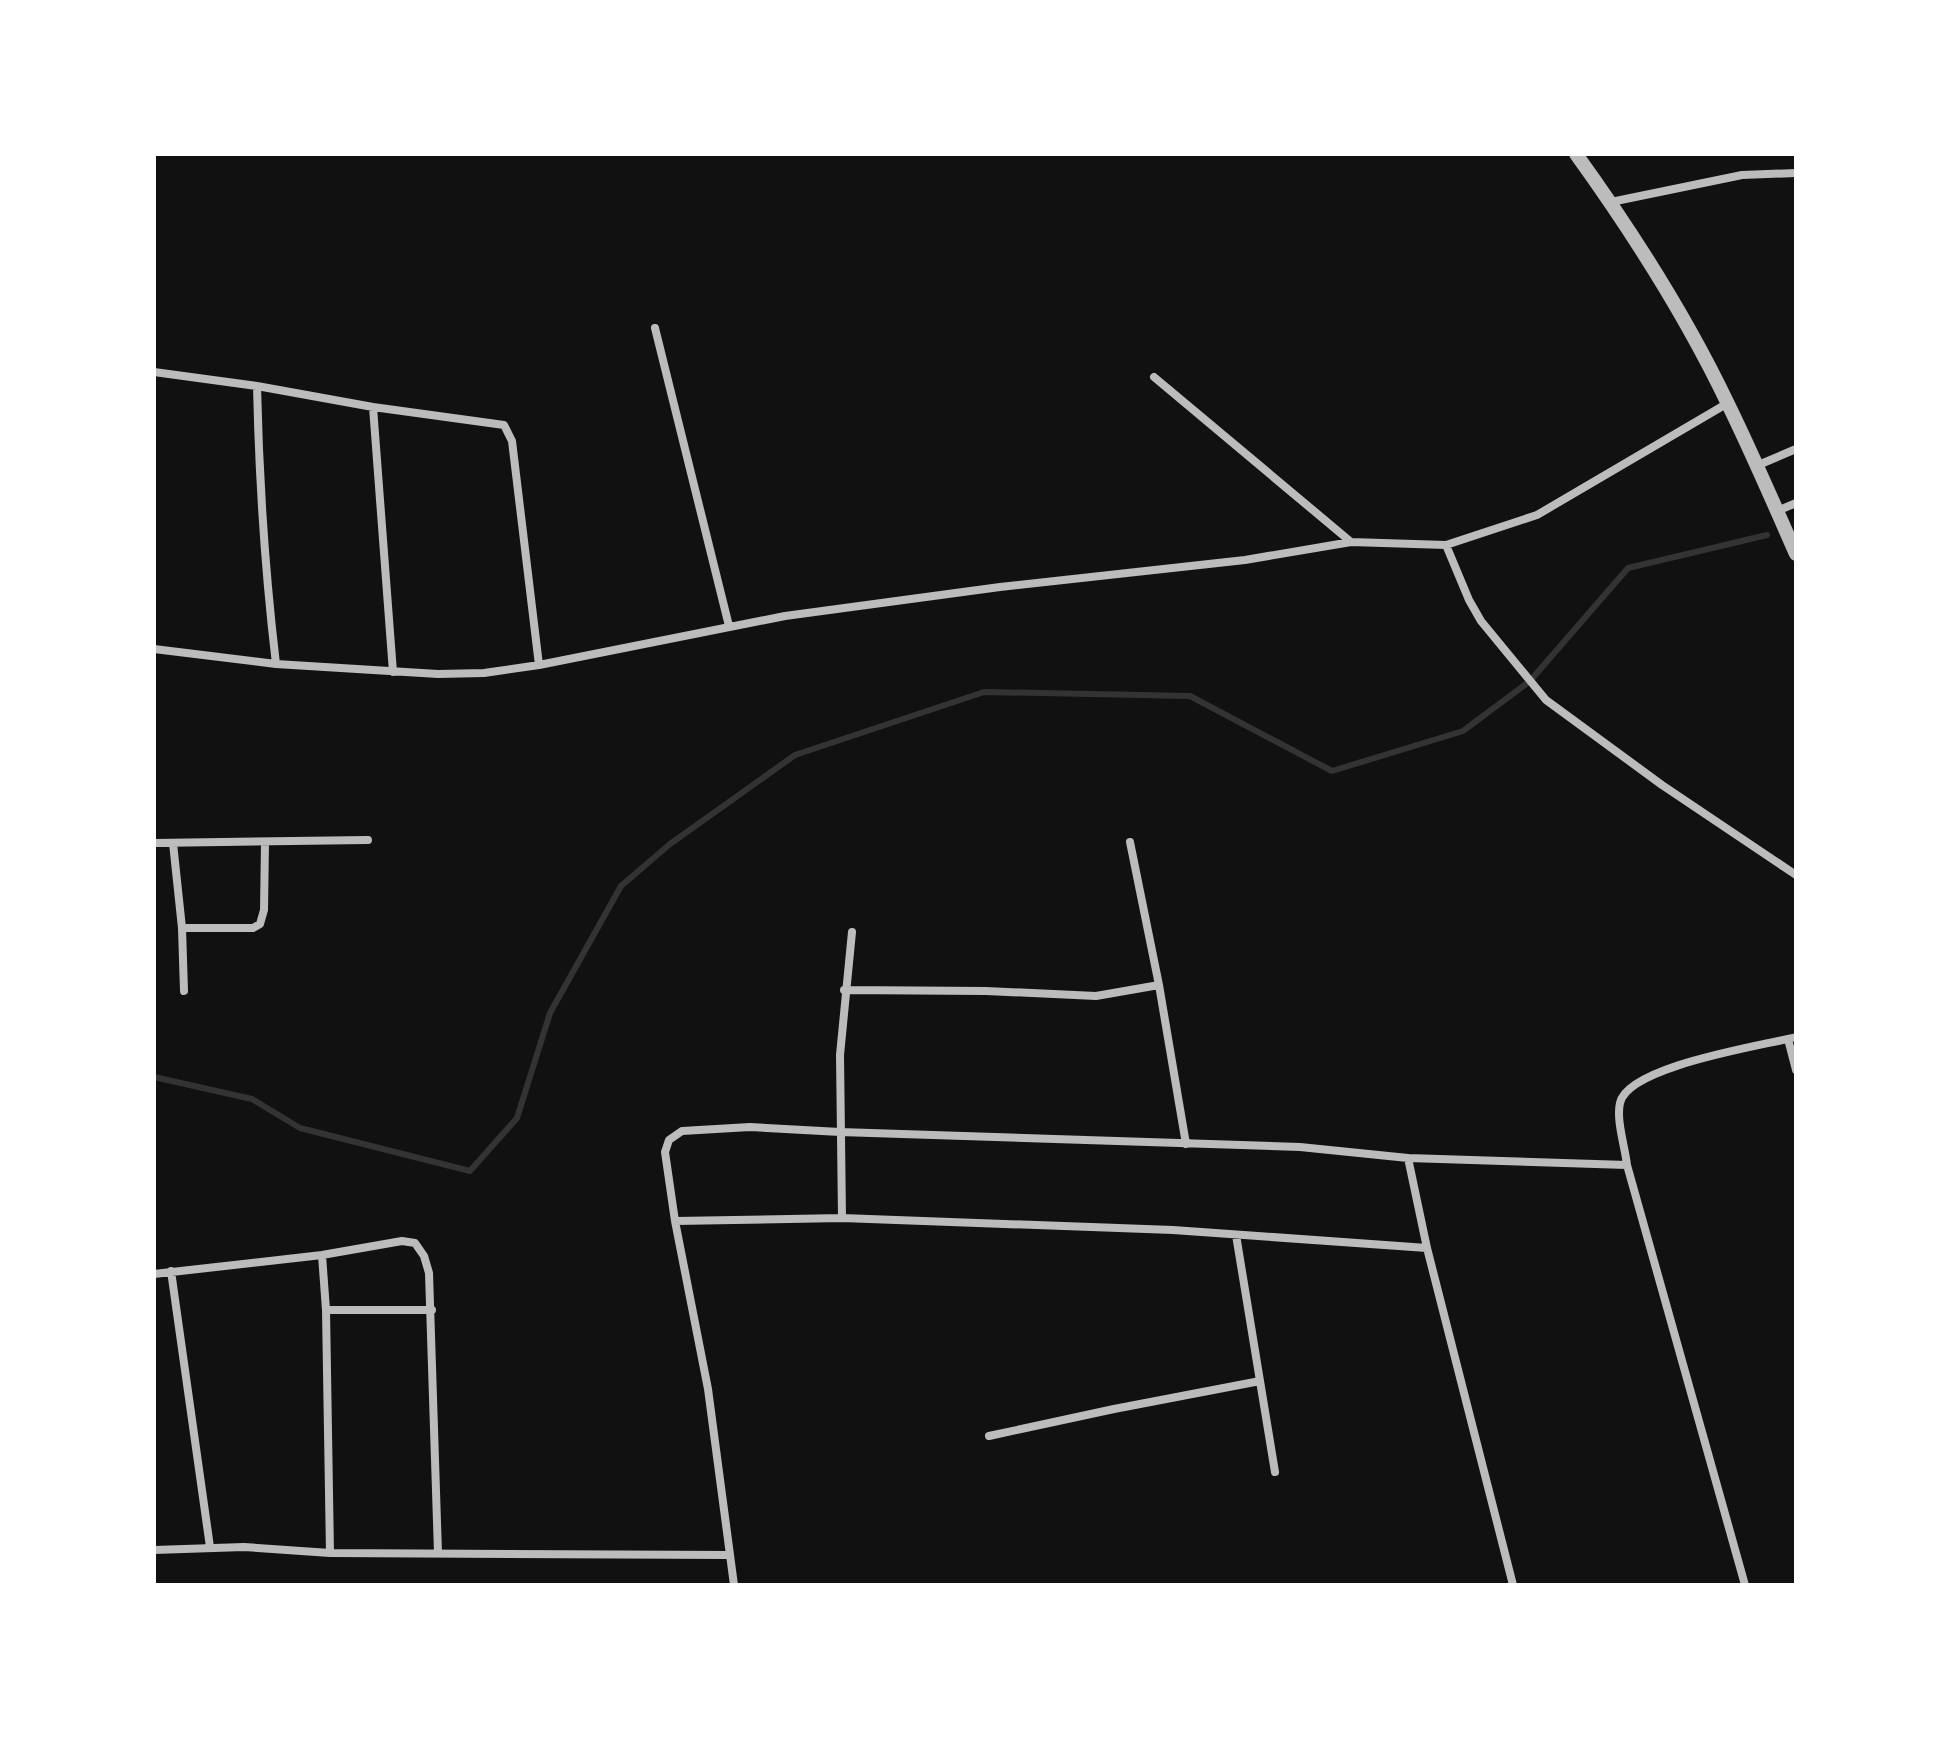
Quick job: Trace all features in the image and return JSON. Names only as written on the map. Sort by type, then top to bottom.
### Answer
[{"type":"street","points":[[1576,154],[1611,202],[1678,312],[1728,403],[1796,554]]},
{"type":"street","points":[[1611,202],[1742,175],[1796,173]]},
{"type":"street","points":[[655,328],[729,626]]},
{"type":"street","points":[[154,372],[257,386],[373,407],[498,423],[508,431],[512,441],[539,665]]},
{"type":"street","points":[[1154,377],[1351,542]]},
{"type":"street","points":[[257,386],[265,570],[276,664]]},
{"type":"street","points":[[154,649],[276,664],[393,672],[484,673],[539,665],[729,626],[1000,587],[1245,560],[1351,542],[1446,545],[1537,515],[1728,403]]},
{"type":"street","points":[[373,407],[393,672]]},
{"type":"street","points":[[1756,466],[1796,449]]},
{"type":"street","points":[[1777,511],[1796,503]]},
{"type":"street","points":[[1446,545],[1481,621],[1546,700],[1662,785],[1796,875]]},
{"type":"street","points":[[154,843],[368,840]]},
{"type":"street","points":[[1130,842],[1159,985],[1186,1144]]},
{"type":"street","points":[[173,843],[182,928],[184,991]]},
{"type":"street","points":[[182,928],[253,928],[260,924],[264,910],[265,843]]},
{"type":"street","points":[[842,1218],[840,1055],[852,932]]},
{"type":"street","points":[[844,990],[1096,996],[1159,985]]},
{"type":"street","points":[[1745,1585],[1627,1165],[1619,1106],[1624,1093],[1632,1085],[1663,1070],[1792,1038],[1796,1070]]},
{"type":"street","points":[[734,1585],[708,1389],[675,1221],[665,1152],[673,1136],[688,1129],[750,1127],[1300,1147],[1408,1158],[1627,1165]]},
{"type":"street","points":[[1408,1158],[1427,1248],[1513,1585]]},
{"type":"street","points":[[675,1221],[842,1218],[1173,1230],[1427,1248]]},
{"type":"street","points":[[1236,1235],[1275,1472]]},
{"type":"street","points":[[154,1274],[322,1255],[402,1241],[415,1243],[424,1256],[429,1273],[432,1310],[438,1553]]},
{"type":"street","points":[[322,1255],[326,1310],[330,1553]]},
{"type":"street","points":[[171,1271],[210,1547]]},
{"type":"street","points":[[326,1310],[432,1310]]},
{"type":"street","points":[[989,1436],[1260,1381]]},
{"type":"street","points":[[154,1550],[210,1547],[330,1553],[729,1555]]},
{"type":"waterway","points":[[154,1077],[252,1099],[300,1128],[470,1171],[517,1118],[550,1013],[621,886],[670,844],[795,755],[984,692],[1190,696],[1332,771],[1463,731],[1530,681],[1628,568],[1767,535]]}]
